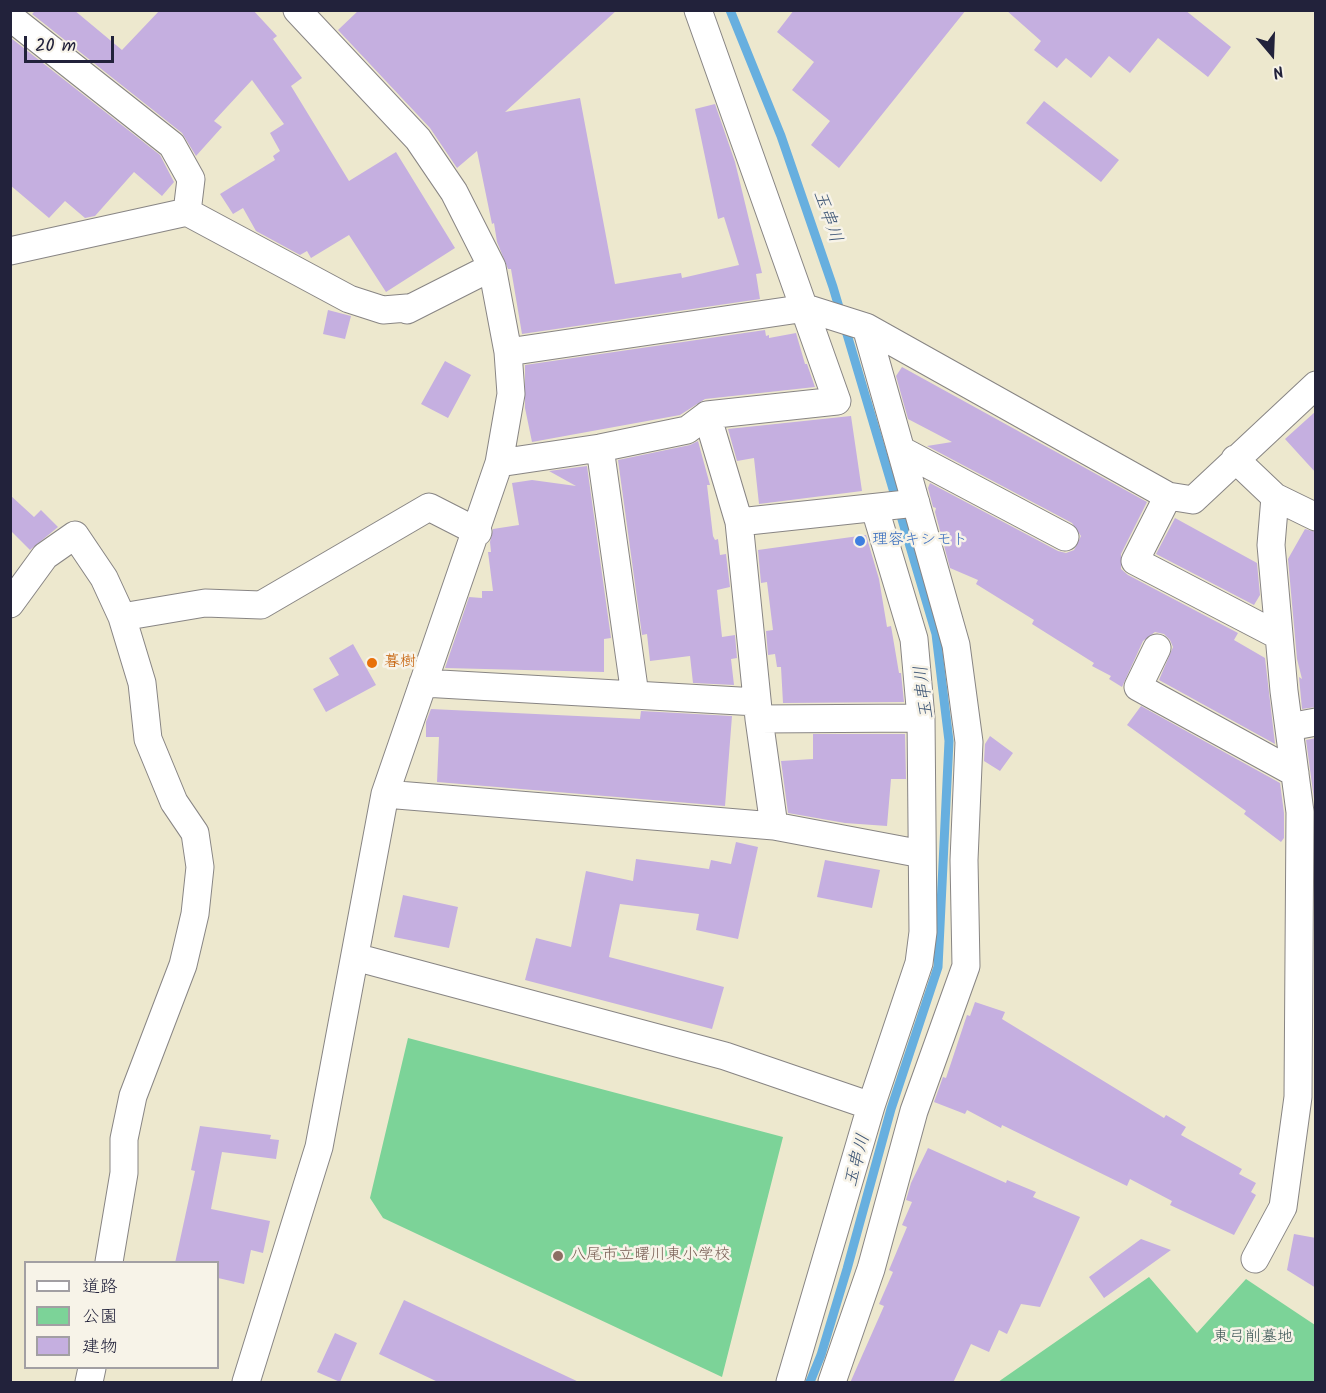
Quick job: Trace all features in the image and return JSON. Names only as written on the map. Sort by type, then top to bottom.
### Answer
[{"type":"street","points":[[246,1383],[319,1147],[385,794],[478,532],[499,463],[511,394],[508,352],[492,267],[454,192],[418,139],[297,10]]},
{"type":"street","points":[[499,463],[600,448],[687,430],[707,415],[837,401],[698,10]]},
{"type":"street","points":[[11,14],[172,145],[191,179],[187,212]]},
{"type":"street","points":[[10,251],[187,212],[349,299],[383,310],[407,309],[492,267]]},
{"type":"street","points":[[508,352],[806,309],[866,327],[1168,496],[1193,500],[1316,385]]},
{"type":"street","points":[[832,1383],[871,1269],[914,1111],[966,966],[964,860],[969,742],[956,645],[866,327]]},
{"type":"street","points":[[707,415],[739,522],[758,710],[774,826]]},
{"type":"street","points":[[600,448],[635,695]]},
{"type":"street","points":[[901,450],[1065,537]]},
{"type":"street","points":[[1235,459],[1275,496],[1316,517]]},
{"type":"street","points":[[1168,496],[1136,561],[1279,636]]},
{"type":"street","points":[[1255,1259],[1283,1207],[1298,1097],[1308,810],[1295,773],[1288,727],[1271,545],[1275,496]]},
{"type":"street","points":[[739,522],[916,503]]},
{"type":"street","points":[[122,617],[205,603],[261,605],[429,507],[478,532]]},
{"type":"street","points":[[790,1383],[872,1106],[919,963],[923,932],[921,718],[914,639],[875,509]]},
{"type":"street","points":[[10,604],[45,556],[75,535],[104,578],[122,617],[142,683],[148,740],[174,802],[195,833],[200,867],[195,914],[183,965],[133,1096],[124,1139],[124,1173],[109,1261]]},
{"type":"street","points":[[1157,648],[1138,687],[1295,773]]},
{"type":"street","points":[[423,683],[635,695],[758,710],[921,718]]},
{"type":"street","points":[[1288,727],[1316,722]]},
{"type":"street","points":[[385,794],[774,826],[922,854]]},
{"type":"street","points":[[356,957],[725,1056],[872,1106]]},
{"type":"green space","points":[[408,1038],[783,1137],[722,1377],[383,1218],[370,1198]]},
{"type":"green space","name":"東弓削墓地","points":[[1149,1277],[1197,1333],[1246,1279],[1315,1325],[1315,1382],[998,1382]]},
{"type":"building","points":[[36,10],[74,10],[122,50],[160,10],[253,10],[277,36],[273,39],[302,78],[291,86],[349,181],[396,152],[455,248],[386,292],[349,235],[311,258],[307,251],[300,255],[256,231],[243,208],[233,214],[220,194],[275,160],[273,156],[280,151],[270,133],[284,124],[252,80],[214,121],[222,127],[196,156],[182,133],[32,14]]},
{"type":"building","points":[[359,10],[617,10],[505,112],[580,98],[615,284],[681,273],[682,278],[739,265],[724,217],[718,219],[695,109],[715,104],[735,162],[762,273],[756,274],[760,299],[522,334],[511,269],[508,269],[497,242],[477,151],[457,168],[430,128],[338,30]]},
{"type":"building","points":[[794,10],[966,10],[839,168],[811,145],[830,121],[792,90],[814,62],[777,32]]},
{"type":"building","points":[[1006,10],[1185,10],[1231,47],[1208,77],[1158,38],[1130,73],[1109,56],[1091,78],[1066,58],[1057,68],[1034,50],[1041,41]]},
{"type":"building","points":[[11,38],[160,155],[174,182],[162,196],[134,172],[95,216],[85,218],[65,201],[49,218],[10,185]]},
{"type":"building","points":[[1044,101],[1119,160],[1101,182],[1026,123]]},
{"type":"building","points":[[328,310],[351,316],[345,339],[323,334]]},
{"type":"building","points":[[765,330],[769,338],[796,333],[815,387],[705,399],[680,415],[532,442],[525,408],[525,365]]},
{"type":"building","points":[[445,361],[471,375],[448,418],[421,404]]},
{"type":"building","points":[[902,367],[1147,502],[1121,554],[1121,569],[1128,575],[1238,633],[1234,640],[1265,658],[1275,744],[1159,680],[1173,647],[1164,634],[1155,632],[1143,641],[1122,687],[1109,679],[1111,676],[1092,666],[1094,663],[1032,624],[1034,620],[976,584],[978,580],[950,568],[935,512],[936,508],[933,507],[928,488],[930,483],[1058,551],[1066,553],[1074,550],[1081,536],[1072,523],[927,446],[952,442],[908,419],[896,376]]},
{"type":"building","points":[[1316,411],[1316,473],[1285,439]]},
{"type":"building","points":[[851,416],[862,491],[759,504],[754,458],[737,461],[728,429]]},
{"type":"building","points":[[698,441],[710,485],[707,485],[713,536],[715,540],[718,539],[720,555],[726,554],[730,587],[717,590],[722,637],[735,635],[737,658],[731,659],[734,685],[693,683],[690,656],[650,661],[647,634],[642,635],[618,460],[690,445]]},
{"type":"building","points":[[587,466],[611,638],[604,639],[604,672],[445,668],[469,597],[482,598],[482,591],[493,591],[488,552],[491,552],[490,542],[493,529],[519,525],[512,483],[532,480],[576,486],[549,471]]},
{"type":"building","points":[[10,495],[34,517],[41,510],[58,527],[30,550],[10,530]]},
{"type":"building","points":[[1175,518],[1257,563],[1260,595],[1254,605],[1156,554]]},
{"type":"building","points":[[1305,529],[1316,532],[1316,707],[1302,709],[1299,677],[1302,679],[1297,659],[1288,559]]},
{"type":"building","points":[[866,535],[879,579],[887,627],[891,626],[899,673],[901,673],[904,702],[783,703],[781,667],[777,667],[775,654],[768,655],[766,631],[773,630],[767,582],[761,583],[758,550]]},
{"type":"building","points":[[353,644],[376,685],[326,712],[313,689],[339,675],[329,658]]},
{"type":"building","points":[[1141,706],[1280,783],[1284,813],[1284,838],[1281,842],[1244,814],[1246,811],[1127,725]]},
{"type":"building","points":[[431,709],[640,719],[641,711],[732,716],[725,806],[437,782],[439,737],[426,737],[426,722]]},
{"type":"building","points":[[813,734],[905,734],[906,779],[891,779],[887,826],[845,823],[788,813],[781,761],[813,759]]},
{"type":"building","points":[[990,736],[1013,753],[1000,771],[984,761],[985,744]]},
{"type":"building","points":[[1316,738],[1316,798],[1314,799],[1306,740]]},
{"type":"building","points":[[736,842],[758,847],[738,939],[696,930],[699,914],[620,904],[609,957],[724,987],[712,1029],[525,980],[536,938],[571,947],[586,871],[633,881],[636,859],[709,869],[711,860],[731,864]]},
{"type":"building","points":[[825,860],[880,870],[872,908],[817,897]]},
{"type":"building","points":[[403,895],[458,907],[449,948],[394,937]]},
{"type":"building","points":[[975,1002],[1005,1012],[1002,1019],[1164,1118],[1166,1115],[1186,1127],[1181,1135],[1242,1169],[1239,1174],[1256,1183],[1251,1192],[1256,1195],[1234,1235],[1170,1205],[1172,1201],[1130,1179],[1127,1186],[1002,1125],[1001,1128],[967,1110],[965,1114],[934,1102],[943,1077],[946,1078],[967,1015],[970,1016]]},
{"type":"building","points":[[200,1126],[271,1135],[270,1139],[279,1140],[276,1159],[222,1152],[211,1209],[270,1221],[263,1253],[251,1250],[244,1284],[219,1278],[219,1261],[175,1261],[195,1171],[191,1170]]},
{"type":"building","points":[[928,1148],[1006,1183],[1007,1180],[1036,1192],[1033,1197],[1080,1217],[1040,1307],[1021,1304],[1007,1334],[999,1330],[989,1352],[971,1344],[953,1383],[850,1383],[884,1306],[879,1304],[893,1272],[889,1270],[907,1227],[902,1225],[912,1202],[906,1200],[911,1183]]},
{"type":"building","points":[[1294,1234],[1316,1238],[1316,1288],[1287,1270]]},
{"type":"building","points":[[1141,1239],[1171,1250],[1104,1298],[1089,1277]]},
{"type":"building","points":[[404,1300],[581,1383],[440,1383],[379,1354]]},
{"type":"building","points":[[335,1333],[357,1343],[340,1382],[317,1372]]},
{"type":"waterway","name":"玉串川","points":[[730,10],[781,136],[833,287],[936,634],[949,741],[938,967],[891,1109],[847,1269],[821,1355],[810,1382]]},
{"type":"place","name":"理容キシモト","points":[[860,541]]},
{"type":"place","name":"暮樹","points":[[372,663]]},
{"type":"place","name":"八尾市立曙川東小学校","points":[[558,1256]]}]
